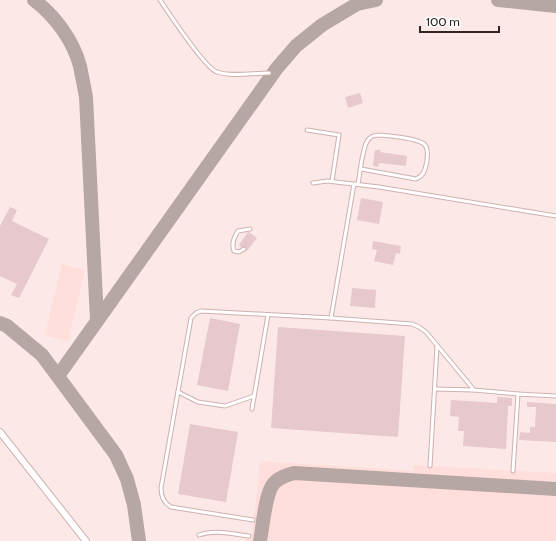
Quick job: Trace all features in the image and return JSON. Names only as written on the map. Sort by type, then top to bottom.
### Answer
[{"type":"street","points":[[0,432],[86,541]]},
{"type":"lane","points":[[160,0],[191,44],[214,72],[224,74],[269,73]]},
{"type":"lane","points":[[307,130],[339,135],[332,181]]},
{"type":"lane","points":[[331,318],[356,184],[361,169],[365,146],[368,140],[379,135],[420,142],[426,146],[428,152],[425,172],[422,176],[416,179],[361,169]]},
{"type":"lane","points":[[313,183],[332,181],[356,184],[467,200],[556,216]]},
{"type":"lane","points":[[244,249],[239,252],[234,251],[232,247],[233,241],[238,231],[250,229]]},
{"type":"lane","points":[[254,520],[171,507],[167,504],[161,493],[191,318],[196,313],[207,311],[412,324],[426,332],[474,390]]},
{"type":"lane","points":[[252,409],[268,315]]},
{"type":"lane","points":[[430,466],[437,346]]},
{"type":"lane","points":[[435,389],[474,390],[556,396]]},
{"type":"lane","points":[[178,392],[198,402],[225,406],[254,396]]},
{"type":"lane","points":[[513,470],[518,394]]},
{"type":"lane","points":[[199,535],[215,531],[249,536]]},
{"type":"shaded area","points":[[62,264],[85,270],[68,341],[45,335]]},
{"type":"shaded area","points":[[260,461],[413,471],[414,465],[556,473],[556,541],[244,541],[252,533]]},
{"type":"building","points":[[360,93],[363,103],[348,108],[345,97]]},
{"type":"building","points":[[375,150],[407,156],[406,166],[379,163],[378,167],[373,166]]},
{"type":"building","points":[[361,198],[383,202],[379,224],[357,220]]},
{"type":"building","points":[[10,207],[17,210],[12,221],[49,239],[19,298],[11,295],[17,284],[0,276],[0,226]]},
{"type":"building","points":[[248,232],[257,238],[247,251],[246,247],[241,247],[239,245]]},
{"type":"building","points":[[373,241],[401,246],[400,254],[396,253],[393,265],[374,261],[377,250],[372,249]]},
{"type":"building","points":[[352,288],[376,290],[375,308],[350,306]]},
{"type":"building","points":[[210,318],[240,324],[228,391],[197,385]]},
{"type":"building","points":[[278,327],[405,336],[398,437],[271,428]]},
{"type":"building","points":[[497,397],[512,398],[512,406],[508,406],[506,449],[463,446],[464,431],[458,431],[459,417],[450,416],[451,400],[497,403]]},
{"type":"building","points":[[527,402],[556,404],[556,442],[519,440],[520,432],[530,433],[530,427],[535,427],[536,407],[527,407]]},
{"type":"building","points":[[190,424],[238,432],[226,502],[178,494]]},
{"type":"taxiway","points":[[34,0],[49,13],[62,29],[73,47],[81,70],[86,97],[97,320]]},
{"type":"taxiway","points":[[58,376],[277,68],[296,46],[322,25],[357,4],[376,0]]},
{"type":"taxiway","points":[[498,0],[556,6]]},
{"type":"taxiway","points":[[0,323],[7,326],[42,355],[116,455],[127,479],[134,505],[139,541]]},
{"type":"taxiway","points":[[260,541],[268,494],[274,483],[286,475],[294,473],[556,489]]}]
